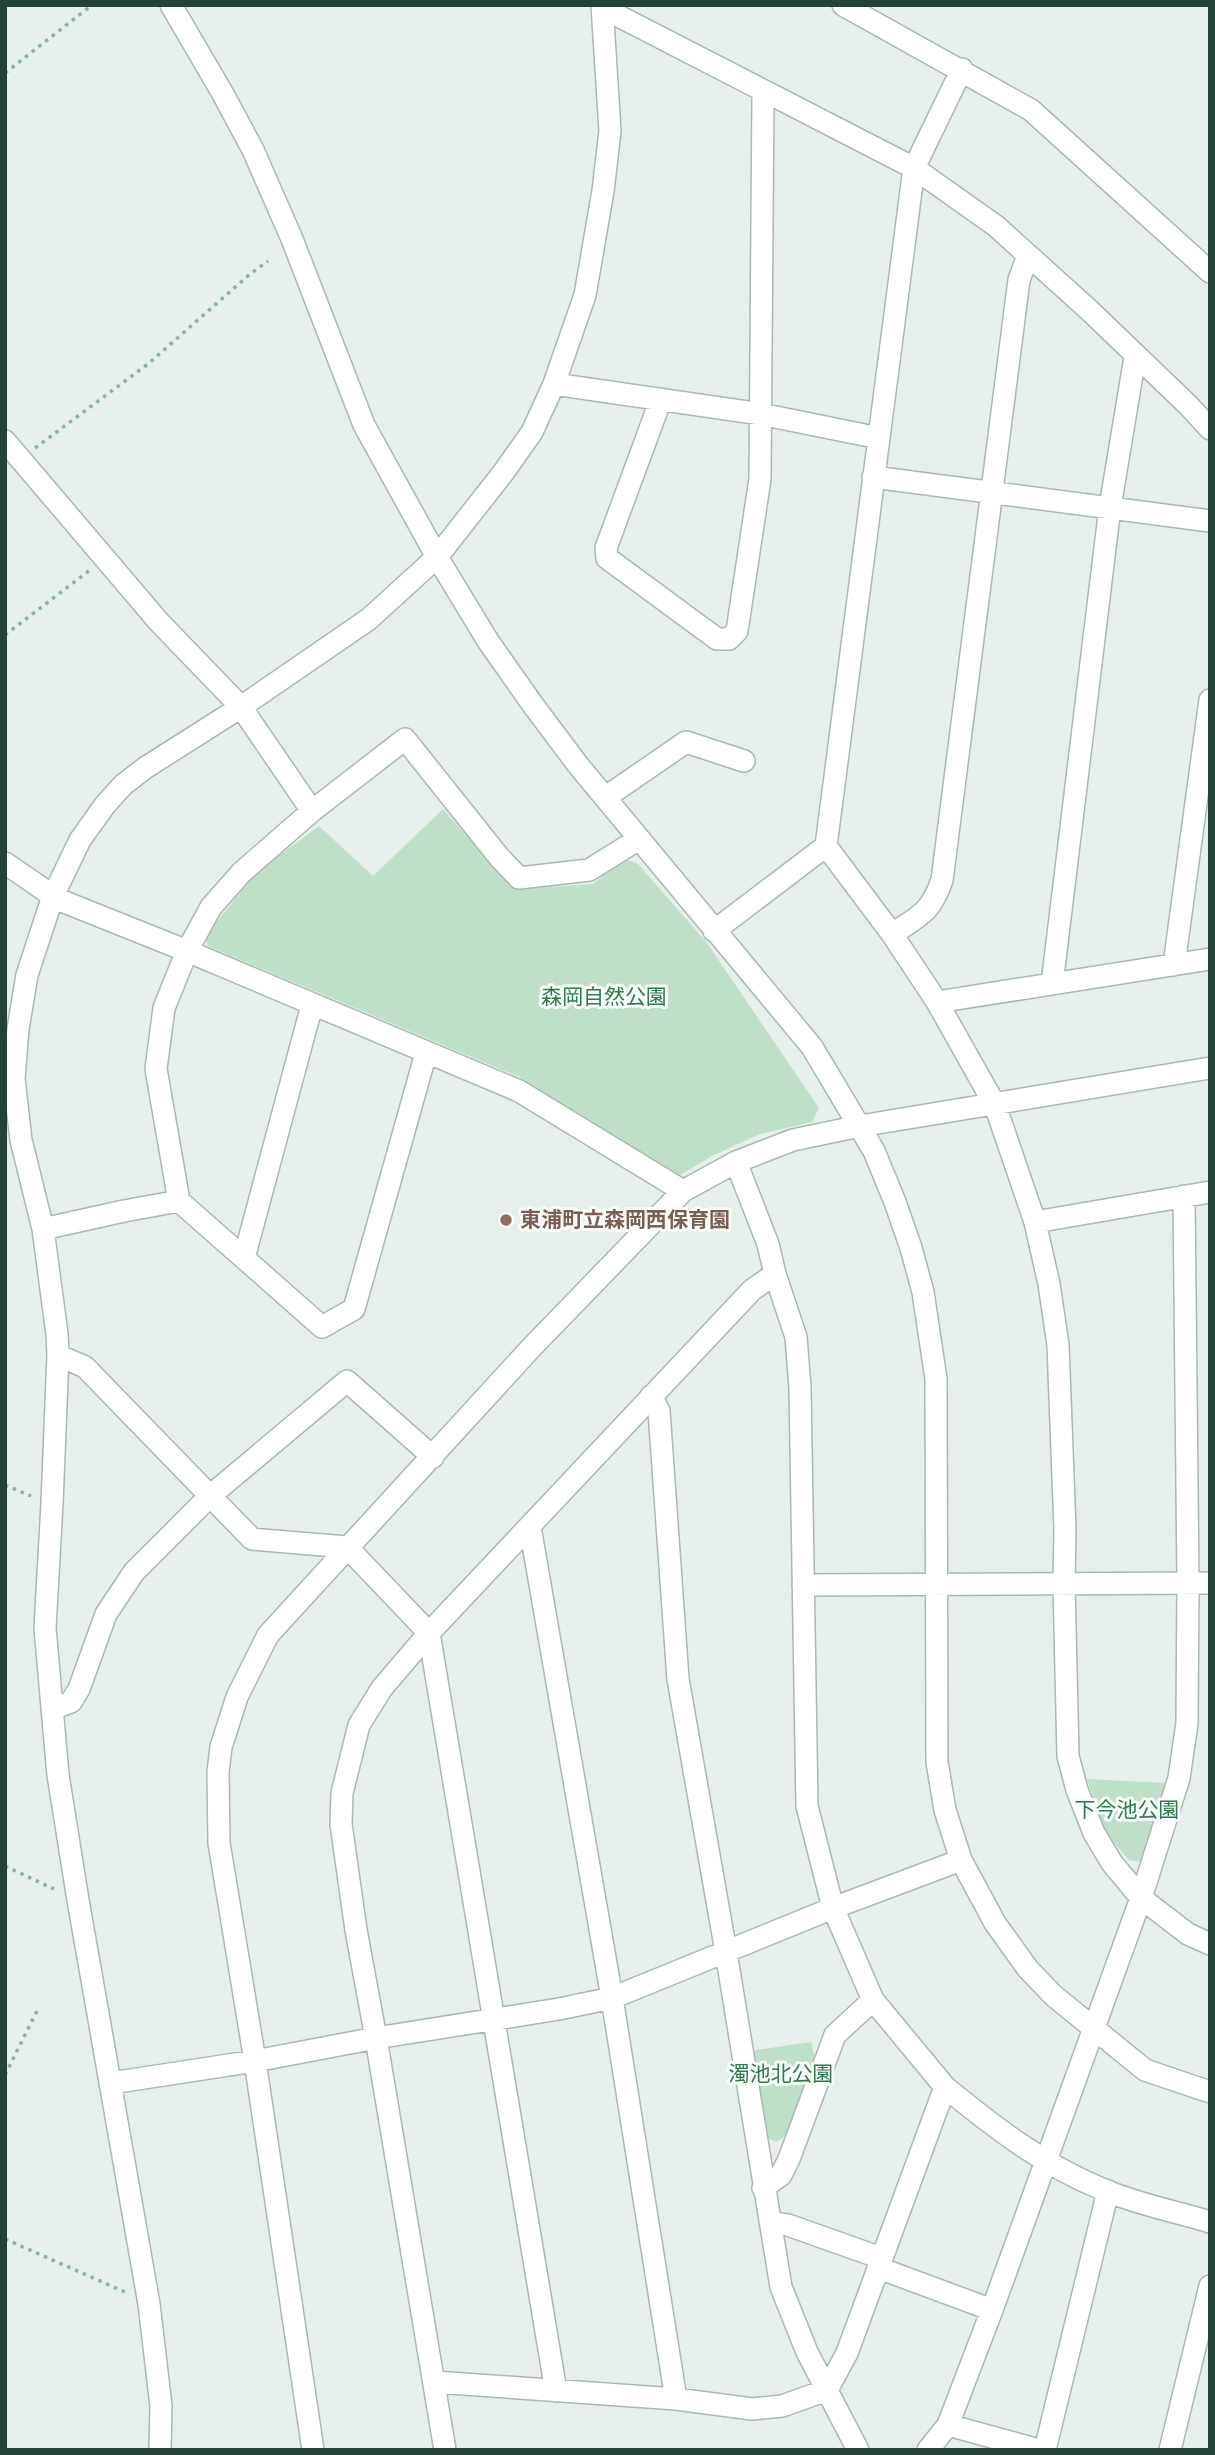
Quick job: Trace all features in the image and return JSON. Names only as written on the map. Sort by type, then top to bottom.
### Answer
[{"type":"street","points":[[171,5],[253,150],[292,239],[364,425],[437,557],[488,641],[533,705],[639,839],[812,1047],[874,1151],[895,1202],[923,1292],[936,1379],[937,1762],[946,1810],[961,1860],[995,1923],[1028,1969],[1054,1996],[1145,2070],[1210,2092]]},
{"type":"street","points":[[843,5],[962,69],[1031,110],[1210,272]]},
{"type":"street","points":[[603,7],[763,93],[914,168],[996,226],[1089,310],[1210,429]]},
{"type":"street","points":[[160,2450],[161,2406],[149,2304],[78,1900],[58,1775],[52,1709],[45,1629],[58,1355],[43,1229],[21,1140],[14,1079],[18,1029],[27,975],[53,896],[80,840],[105,805],[145,768],[241,707],[369,619],[437,557],[532,432],[554,384],[585,295],[603,191],[610,131],[603,7]]},
{"type":"street","points":[[962,69],[914,168],[826,846],[892,934],[937,1002],[995,1105],[1035,1222],[1049,1284],[1058,1345],[1065,1529],[1068,1756],[1077,1790],[1094,1833],[1112,1863],[1141,1898],[1188,1934],[1210,1944]]},
{"type":"street","points":[[661,399],[606,548],[607,558],[717,639],[729,639],[737,631],[760,479],[763,93]]},
{"type":"street","points":[[892,934],[926,913],[942,880],[1019,280],[1028,255]]},
{"type":"street","points":[[1052,984],[1110,507],[1135,357]]},
{"type":"street","points":[[554,384],[761,414],[879,438]]},
{"type":"street","points":[[5,441],[159,622],[241,707],[312,811]]},
{"type":"street","points":[[873,477],[1210,521]]},
{"type":"street","points":[[1174,965],[1210,700]]},
{"type":"street","points":[[426,1053],[354,1309],[322,1327],[179,1201],[156,1069],[164,1007],[187,951],[211,908],[242,872],[312,811],[405,739],[499,857],[519,878],[589,870],[639,839]]},
{"type":"street","points":[[606,797],[686,742],[744,761]]},
{"type":"street","points":[[714,931],[826,846]]},
{"type":"street","points":[[5,863],[53,896],[519,1091],[682,1191]]},
{"type":"street","points":[[937,1002],[1210,959]]},
{"type":"street","points":[[244,1258],[313,1005]]},
{"type":"street","points":[[313,2450],[219,1843],[218,1772],[221,1747],[236,1697],[268,1635],[531,1348],[682,1191],[736,1161],[793,1140],[860,1126],[1210,1068]]},
{"type":"street","points":[[736,1161],[768,1244],[796,1337],[800,1387],[807,1805],[832,1908],[873,2000],[945,2087],[1004,2135],[1046,2161],[1108,2192],[1210,2222]]},
{"type":"street","points":[[1035,1222],[1210,1192]]},
{"type":"street","points":[[928,2450],[948,2425],[992,2310],[1141,1898],[1179,1778],[1187,1723],[1184,1196]]},
{"type":"street","points":[[43,1229],[124,1210],[179,1201]]},
{"type":"street","points":[[445,2450],[341,1825],[342,1793],[359,1724],[383,1688],[429,1633],[752,1290],[775,1273]]},
{"type":"street","points":[[58,1355],[85,1367],[252,1539],[347,1547],[429,1633],[556,2391]]},
{"type":"street","points":[[52,1709],[71,1702],[79,1689],[106,1614],[134,1572],[210,1496],[347,1381],[433,1457]]},
{"type":"street","points":[[652,1396],[659,1411],[678,1679],[781,2287],[807,2352],[858,2450]]},
{"type":"street","points":[[530,1527],[612,1998],[676,2399]]},
{"type":"street","points":[[803,1585],[1210,1583]]},
{"type":"street","points":[[111,2083],[255,2062],[376,2038],[612,1998],[832,1908],[961,1860]]},
{"type":"street","points":[[763,2188],[781,2175],[789,2159],[835,2035],[873,2000]]},
{"type":"street","points":[[435,2382],[676,2399],[752,2409],[782,2406],[827,2390],[841,2367],[945,2087]]},
{"type":"street","points":[[1045,2450],[1108,2192]]},
{"type":"street","points":[[769,2222],[788,2225],[992,2310]]},
{"type":"street","points":[[1170,2450],[1210,2286]]},
{"type":"street","points":[[948,2425],[1039,2450]]},
{"type":"path","points":[[5,73],[92,5]]},
{"type":"path","points":[[21,459],[148,364],[268,261]]},
{"type":"path","points":[[5,635],[105,558]]},
{"type":"path","points":[[5,1485],[52,1504]]},
{"type":"path","points":[[5,1866],[78,1900]]},
{"type":"path","points":[[5,2075],[39,2007]]},
{"type":"path","points":[[5,2239],[149,2304]]},
{"type":"green space","name":"森岡自然公園","points":[[443,809],[514,889],[593,884],[624,858],[638,864],[707,943],[819,1108],[812,1122],[760,1134],[712,1156],[677,1177],[519,1077],[208,946],[205,936],[256,873],[319,826],[373,876]]},
{"type":"green space","name":"下今池公園","points":[[1087,1779],[1167,1783],[1141,1862],[1129,1860],[1105,1832]]},
{"type":"green space","name":"濁池北公園","points":[[811,2042],[815,2059],[789,2133],[776,2142],[764,2136],[751,2060],[756,2050]]},
{"type":"place","name":"東浦町立森岡西保育園","points":[[506,1220]]}]
